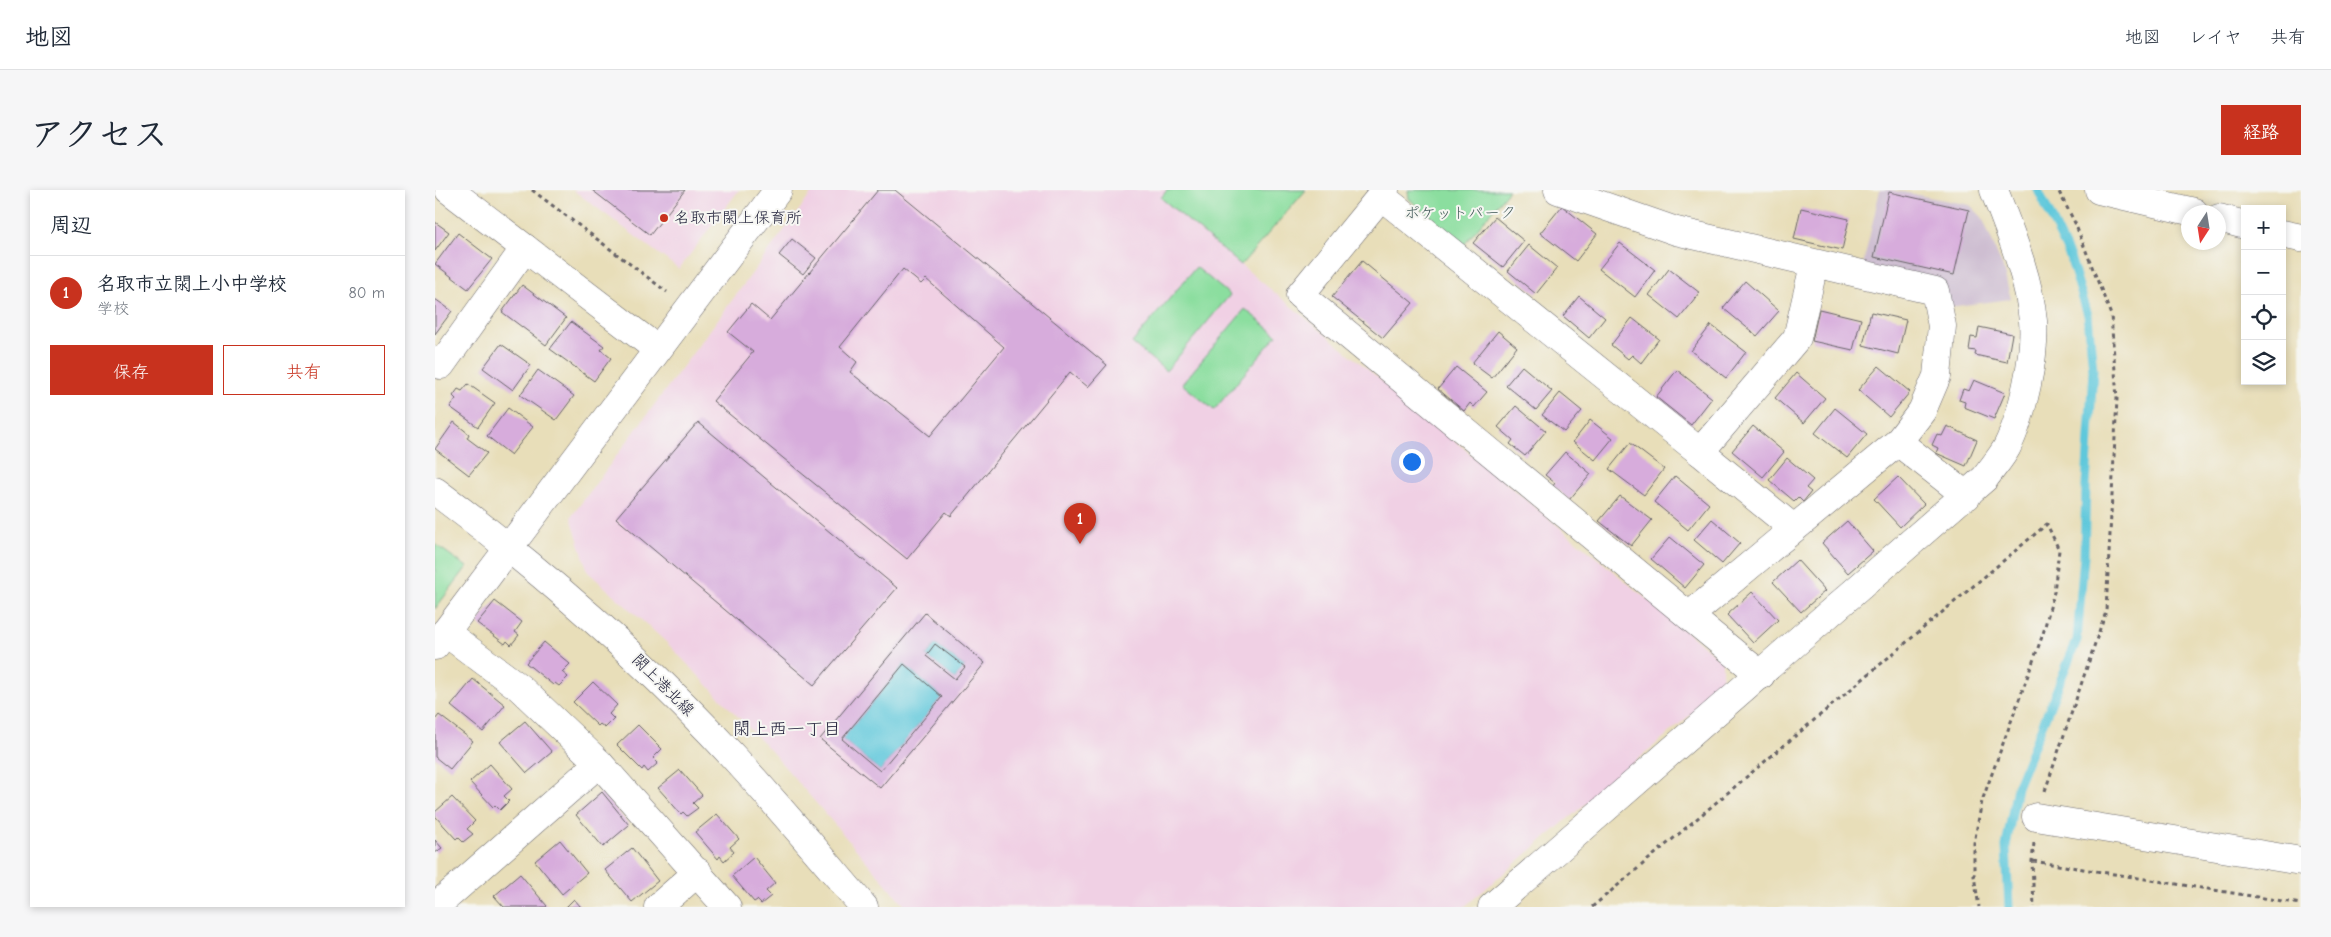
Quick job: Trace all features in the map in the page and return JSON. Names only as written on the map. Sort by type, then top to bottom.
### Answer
[{"type":"street","points":[[449,190],[657,349]]},
{"type":"street","points":[[727,907],[599,763],[520,688],[440,639],[778,190]]},
{"type":"street","points":[[1558,190],[1676,231],[1814,265],[1935,291],[1942,326],[1937,376],[1923,411],[1898,442],[1689,616]]},
{"type":"street","points":[[1492,907],[1967,496],[1985,478],[2007,447],[2031,368],[2033,322],[2027,289],[1994,190]]},
{"type":"street","points":[[2099,190],[2181,209]]},
{"type":"street","points":[[1761,675],[1300,295],[1383,193],[1793,528]]},
{"type":"street","points":[[2226,220],[2241,224]]},
{"type":"street","points":[[2286,235],[2301,238]]},
{"type":"street","points":[[435,360],[441,364],[525,248]]},
{"type":"street","points":[[1700,452],[1797,338],[1814,265]]},
{"type":"street","points":[[1898,442],[1967,496]]},
{"type":"street","name":"閖上港北線","points":[[435,491],[550,581],[646,668],[739,763],[864,907]]},
{"type":"street","points":[[435,907],[599,763]]},
{"type":"street","points":[[2037,817],[2301,861]]},
{"type":"street","points":[[658,907],[697,872]]},
{"type":"path","points":[[532,190],[668,293]]},
{"type":"path","points":[[2034,907],[2032,861],[2037,817],[2106,610],[2117,399],[2111,315],[2075,223],[2058,190]]},
{"type":"path","points":[[1592,907],[2047,524],[2059,550],[2054,592],[2043,634],[1982,801],[1974,843],[1974,876],[1979,907]]},
{"type":"path","points":[[2032,861],[2301,904]]},
{"type":"shaded area","name":"名取市閖上保育所","points":[[573,190],[739,190],[679,269]]},
{"type":"shaded area","points":[[814,190],[1167,190],[1161,198],[1195,227],[1722,661],[1722,688],[1464,907],[906,907],[771,751],[666,642],[588,572],[571,517]]},
{"type":"shaded area","points":[[1880,190],[1892,190],[1970,205],[1982,217],[2003,268],[2011,299],[1949,307],[1863,265]]},
{"type":"green space","points":[[1167,190],[1306,190],[1241,265],[1161,198]]},
{"type":"green space","name":"ポケットパーク","points":[[1408,190],[1509,190],[1464,245],[1409,199]]},
{"type":"green space","points":[[1196,267],[1230,295],[1166,371],[1132,343]]},
{"type":"green space","points":[[1245,309],[1277,335],[1214,410],[1182,384]]},
{"type":"green space","points":[[435,544],[467,567],[435,609]]},
{"type":"water","points":[[935,644],[965,667],[955,679],[926,656]]},
{"type":"water","points":[[904,664],[942,697],[880,771],[842,739]]},
{"type":"building","points":[[592,190],[685,190],[650,235]]},
{"type":"building","points":[[878,190],[895,190],[1107,365],[1088,387],[1070,372],[951,516],[946,512],[907,559],[713,401],[753,352],[728,332],[751,304],[770,320]],"holes":[[[903,269],[921,284],[926,279],[1004,347],[930,436],[850,372],[857,362],[840,347]]]},
{"type":"building","points":[[1889,192],[1969,210],[1954,275],[1874,257]]},
{"type":"building","points":[[1562,206],[1597,234],[1576,261],[1540,233]]},
{"type":"building","points":[[1801,208],[1849,219],[1842,250],[1794,239]]},
{"type":"building","points":[[1495,217],[1524,241],[1503,267],[1473,243]]},
{"type":"building","points":[[435,222],[449,232],[435,251]]},
{"type":"building","points":[[458,233],[492,259],[468,289],[435,264]]},
{"type":"building","points":[[792,239],[816,258],[803,274],[779,255]]},
{"type":"building","points":[[1620,243],[1655,270],[1635,297],[1599,269]]},
{"type":"building","points":[[1529,245],[1557,268],[1536,294],[1508,271]]},
{"type":"building","points":[[1362,261],[1413,303],[1383,338],[1332,297]]},
{"type":"building","points":[[1669,269],[1700,293],[1679,319],[1649,295]]},
{"type":"building","points":[[1745,281],[1779,311],[1757,336],[1723,308]]},
{"type":"building","points":[[522,285],[566,318],[546,345],[502,312]]},
{"type":"building","points":[[1579,296],[1605,318],[1589,338],[1563,316]]},
{"type":"building","points":[[435,299],[452,311],[435,334]]},
{"type":"building","points":[[1819,309],[1861,319],[1853,350],[1812,341]]},
{"type":"building","points":[[1871,312],[1906,320],[1898,354],[1863,345]]},
{"type":"building","points":[[1632,318],[1659,339],[1641,363],[1632,355],[1628,359],[1611,345]]},
{"type":"building","points":[[571,322],[604,346],[601,350],[611,358],[594,381],[550,349]]},
{"type":"building","points":[[1711,325],[1746,352],[1726,378],[1691,351]]},
{"type":"building","points":[[1979,327],[2012,334],[2007,362],[1975,355],[1976,351],[1969,350],[1971,337],[1977,338]]},
{"type":"building","points":[[1498,331],[1517,347],[1492,378],[1472,363]]},
{"type":"building","points":[[501,344],[531,365],[513,390],[483,368]]},
{"type":"building","points":[[1522,366],[1552,391],[1536,410],[1506,385]]},
{"type":"building","points":[[1879,366],[1910,392],[1889,417],[1858,390]]},
{"type":"building","points":[[1456,367],[1487,392],[1474,407],[1470,403],[1464,411],[1438,389]]},
{"type":"building","points":[[538,370],[574,396],[556,420],[520,395]]},
{"type":"building","points":[[1677,370],[1712,398],[1691,425],[1656,397]]},
{"type":"building","points":[[1796,373],[1825,398],[1804,423],[1775,398]]},
{"type":"building","points":[[1974,380],[2005,393],[1994,419],[1964,407],[1965,402],[1959,400],[1963,389],[1969,391]]},
{"type":"building","points":[[468,384],[495,403],[478,427],[450,407],[456,399],[453,396],[458,389],[462,391]]},
{"type":"building","points":[[1560,393],[1582,411],[1564,432],[1542,415]]},
{"type":"building","points":[[1516,406],[1546,431],[1525,456],[1510,444],[1513,440],[1498,427]]},
{"type":"building","points":[[508,408],[533,427],[511,455],[487,436]]},
{"type":"building","points":[[1835,408],[1867,434],[1847,458],[1815,433]]},
{"type":"building","points":[[1590,420],[1613,438],[1595,460],[1573,442]]},
{"type":"building","points":[[454,422],[469,434],[467,438],[487,453],[469,475],[435,449]]},
{"type":"building","points":[[698,422],[897,588],[814,685],[616,518]]},
{"type":"building","points":[[1753,426],[1784,452],[1763,477],[1732,451]]},
{"type":"building","points":[[1947,426],[1977,440],[1966,466],[1936,453],[1938,448],[1932,445],[1937,434],[1942,436]]},
{"type":"building","points":[[1630,443],[1664,469],[1644,495],[1609,469]]},
{"type":"building","points":[[1565,452],[1591,474],[1569,500],[1553,486],[1555,483],[1545,475]]},
{"type":"building","points":[[1787,458],[1813,480],[1806,488],[1811,492],[1803,502],[1798,497],[1794,501],[1769,480]]},
{"type":"building","points":[[1675,476],[1709,504],[1688,530],[1654,502]]},
{"type":"building","points":[[1898,477],[1924,504],[1900,527],[1874,499]]},
{"type":"building","points":[[1620,496],[1652,520],[1631,546],[1599,521]]},
{"type":"building","points":[[1712,519],[1740,543],[1722,564],[1694,540]]},
{"type":"building","points":[[1847,521],[1873,551],[1848,573],[1822,543]]},
{"type":"building","points":[[1670,537],[1704,565],[1685,588],[1651,559]]},
{"type":"building","points":[[1797,560],[1825,591],[1801,612],[1773,582]]},
{"type":"building","points":[[1752,592],[1778,620],[1753,643],[1727,615]]},
{"type":"building","points":[[495,601],[522,622],[515,632],[519,635],[511,645],[507,641],[505,644],[477,623]]},
{"type":"building","points":[[925,613],[985,663],[880,788],[820,739]],"holes":[[[935,644],[965,667],[955,679],[926,656]],[[904,664],[942,697],[880,771],[842,739]]]},
{"type":"building","points":[[544,642],[570,664],[562,672],[568,677],[559,686],[555,683],[553,685],[526,663]]},
{"type":"building","points":[[473,679],[505,705],[483,732],[451,706]]},
{"type":"building","points":[[593,682],[617,705],[609,714],[614,719],[605,728],[600,724],[598,726],[573,702]]},
{"type":"building","points":[[439,715],[473,741],[450,769],[435,757],[435,720]]},
{"type":"building","points":[[525,721],[552,752],[527,773],[500,742]]},
{"type":"building","points":[[638,725],[662,749],[653,758],[658,763],[648,772],[644,767],[642,770],[617,745]]},
{"type":"building","points":[[490,764],[512,789],[504,796],[509,801],[500,810],[495,805],[493,807],[470,782]]},
{"type":"building","points":[[680,770],[702,795],[693,803],[698,808],[687,816],[683,812],[681,814],[658,788]]},
{"type":"building","points":[[602,792],[629,825],[603,847],[576,815]]},
{"type":"building","points":[[452,797],[475,821],[467,829],[473,834],[463,842],[458,837],[456,839],[435,816],[435,812]]},
{"type":"building","points":[[717,814],[739,839],[730,847],[734,852],[724,861],[720,856],[718,859],[695,832]]},
{"type":"building","points":[[435,840],[442,848],[435,853]]},
{"type":"building","points":[[560,840],[587,873],[562,894],[535,861]]},
{"type":"building","points":[[632,848],[658,881],[632,902],[605,870]]},
{"type":"building","points":[[754,857],[775,883],[766,891],[771,896],[761,904],[757,900],[754,902],[732,876]]},
{"type":"building","points":[[520,874],[546,907],[504,907],[494,896]]},
{"type":"building","points":[[574,899],[581,907],[566,907]]},
{"type":"waterway","points":[[2009,907],[2006,846],[2017,787],[2077,640],[2084,556],[2093,370],[2088,315],[2070,257],[2038,190]]},
{"type":"place","name":"名取市閖上保育所","points":[[664,218]]},
{"type":"place","name":"名取市立閖上小中学校","points":[[1080,544]]},
{"type":"district","name":"閖上西一丁目","points":[[787,729]]}]
